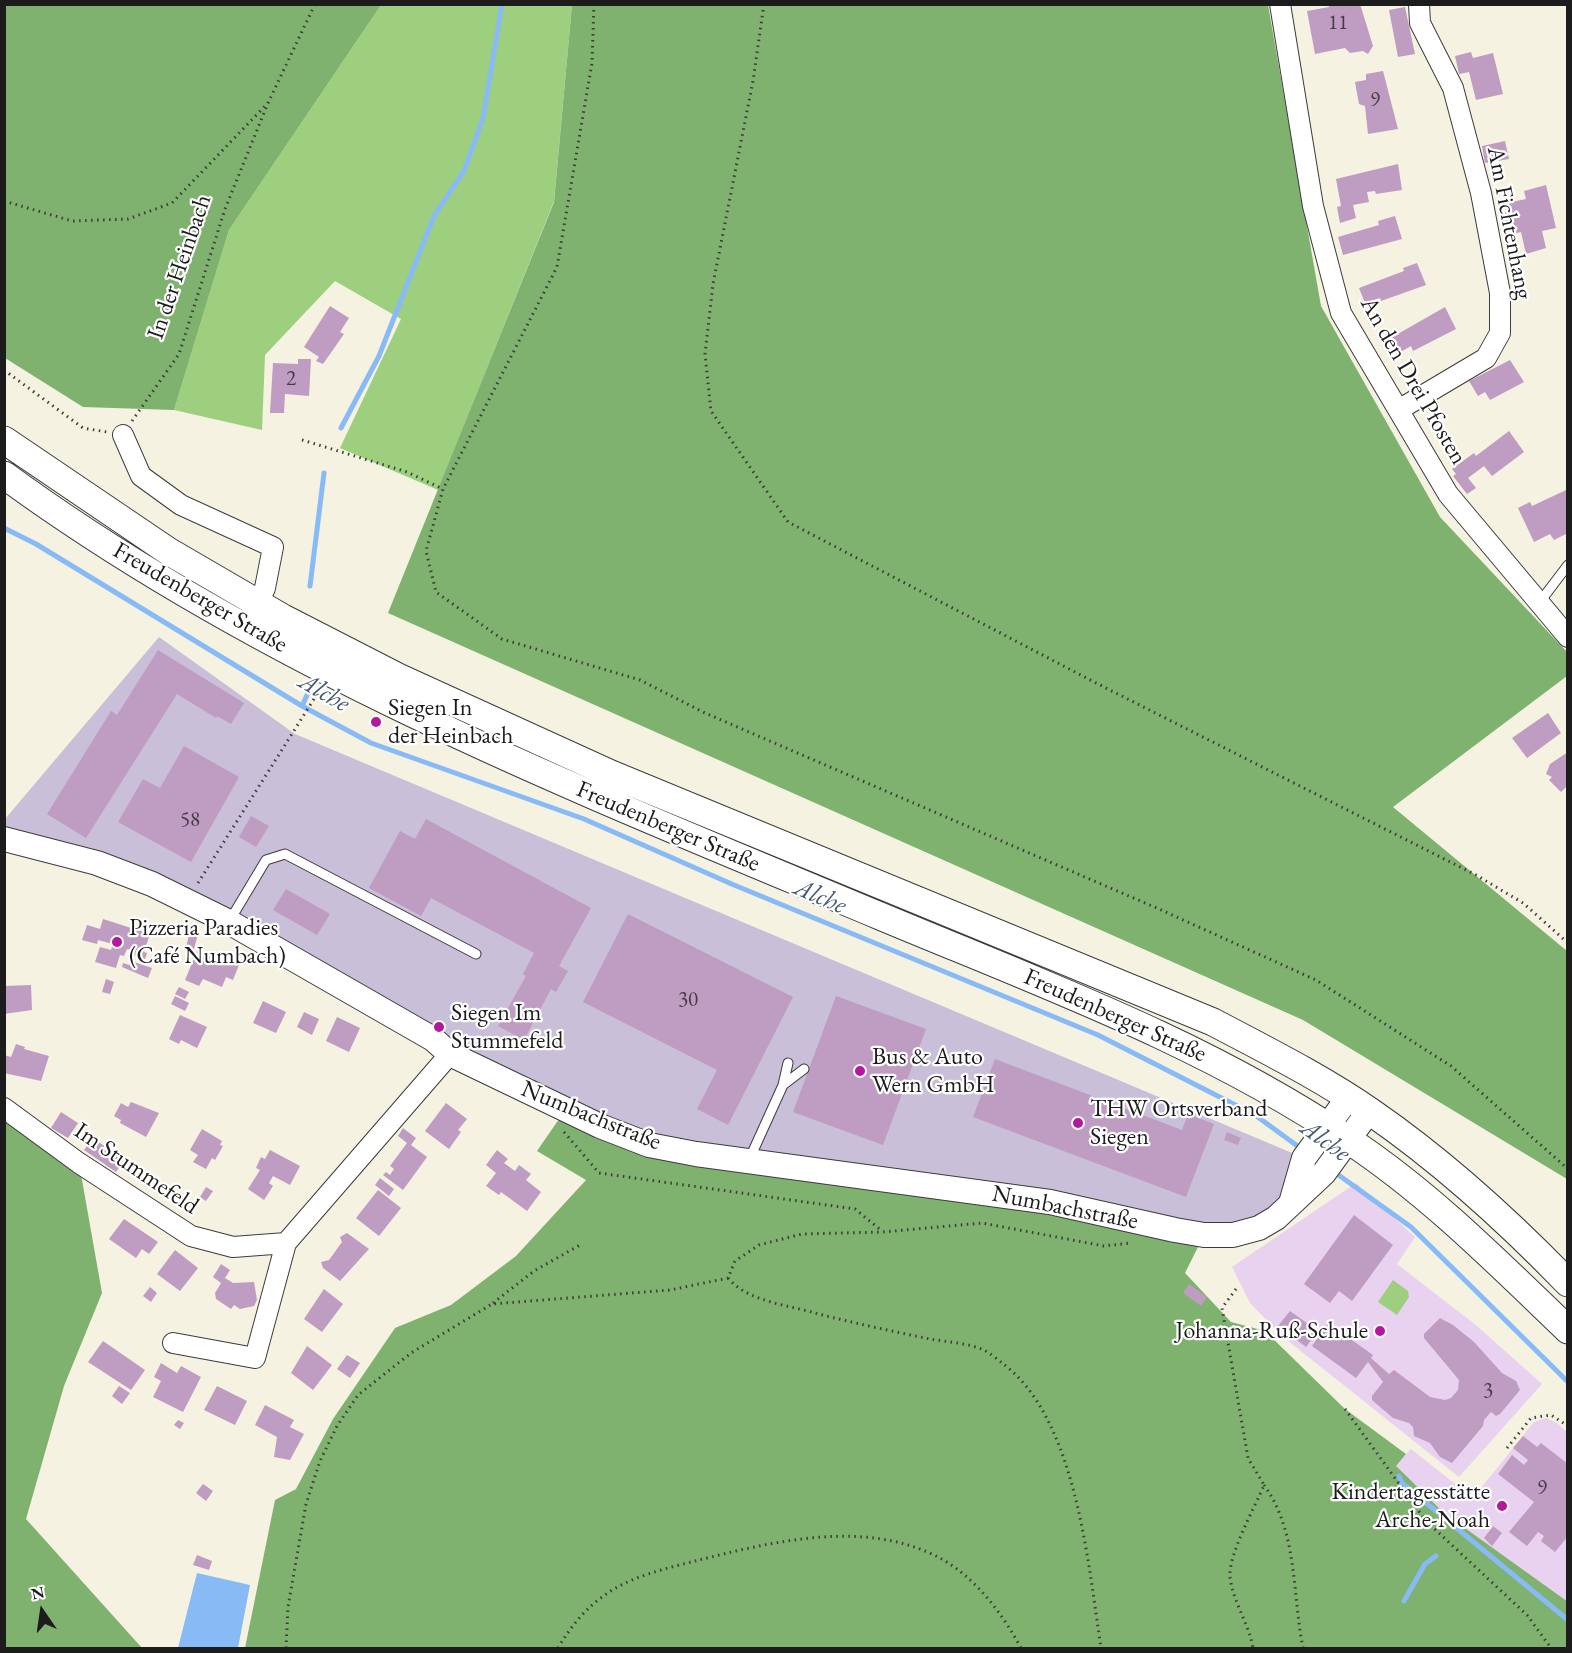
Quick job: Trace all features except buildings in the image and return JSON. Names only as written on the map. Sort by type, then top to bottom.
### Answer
[{"type":"main road","name":"Freudenberger Straße","points":[[4,440],[168,551],[258,603],[398,677],[611,774],[1213,1022],[1359,1104],[1451,1173],[1568,1283]]},
{"type":"main road","name":"Freudenberger Straße","points":[[4,475],[151,573],[348,682],[603,800],[1194,1049],[1338,1133],[1385,1165],[1492,1257],[1568,1330]]},
{"type":"street","name":"An den Drei Pfosten","points":[[1280,4],[1313,206],[1341,313],[1400,409],[1448,494],[1568,637]]},
{"type":"street","name":"Am Fichtenhang","points":[[1400,409],[1486,358],[1500,333],[1500,293],[1481,193],[1453,88],[1420,23],[1419,4]]},
{"type":"street","points":[[123,435],[141,476],[181,505],[273,547],[266,588],[258,603]]},
{"type":"street","name":"Numbachstraße","points":[[4,839],[97,863],[187,900],[433,1040],[450,1054],[567,1111],[649,1145],[748,1162],[1050,1202],[1204,1235],[1233,1235],[1260,1228],[1276,1218],[1324,1173],[1338,1133],[1359,1104]]},
{"type":"street","points":[[173,1343],[255,1358],[286,1243],[450,1054]]},
{"type":"street","name":"Im Stummefeld","points":[[4,1108],[79,1163],[190,1236],[233,1246],[286,1243]]},
{"type":"street","name":"Numbachstraße","points":[[1291,1203],[1304,1158],[1338,1133]]},
{"type":"lane","points":[[1539,603],[1568,565]]},
{"type":"lane","points":[[229,922],[266,860],[285,854],[476,954]]},
{"type":"lane","points":[[748,1162],[783,1085],[788,1063]]},
{"type":"lane","points":[[783,1085],[804,1069]]},
{"type":"path","name":"In der Heinbach","points":[[123,435],[179,354],[225,209],[268,103],[315,4]]},
{"type":"path","points":[[594,4],[592,63],[557,267],[443,489],[426,551],[436,592],[502,639],[640,680],[705,713],[1159,909],[1316,980],[1451,1066],[1568,1169]]},
{"type":"path","points":[[764,4],[753,81],[713,284],[705,354],[711,411],[788,522],[1108,689],[1476,875],[1523,903],[1568,943]]},
{"type":"path","points":[[4,201],[72,221],[128,219],[172,203],[268,103]]},
{"type":"path","points":[[4,370],[82,428],[123,435]]},
{"type":"path","points":[[302,440],[406,472],[443,489]]},
{"type":"path","points":[[187,900],[314,700]]},
{"type":"path","points":[[567,1111],[564,1135],[599,1173],[855,1209],[883,1232]]},
{"type":"path","points":[[728,1278],[735,1261],[759,1245],[802,1234],[883,1232],[982,1223],[1104,1246],[1138,1242]]},
{"type":"path","points":[[286,1648],[289,1596],[306,1504],[320,1461],[337,1426],[358,1395],[411,1353],[492,1304],[534,1271],[580,1245]]},
{"type":"path","points":[[492,1304],[670,1290],[728,1278]]},
{"type":"path","points":[[728,1278],[736,1288],[774,1301],[984,1350],[1010,1368],[1034,1396],[1057,1435],[1071,1484],[1090,1574],[1101,1648]]},
{"type":"path","points":[[1236,1289],[1222,1308],[1248,1458],[1276,1502],[1291,1546],[1302,1648]]},
{"type":"path","points":[[1346,1409],[1426,1521],[1527,1615],[1551,1648]]},
{"type":"path","points":[[1507,1448],[1531,1418],[1551,1415],[1568,1426]]},
{"type":"path","points":[[1253,1648],[1230,1576],[1234,1556],[1264,1485]]},
{"type":"path","points":[[558,1648],[572,1624],[603,1596],[639,1577],[758,1545],[827,1536],[890,1540],[937,1556],[975,1584],[1009,1626],[1022,1648]]},
{"type":"shaded area","points":[[159,637],[295,734],[1304,1158],[1291,1203],[1233,1235],[600,1126],[229,922],[5,839],[5,819]]},
{"type":"shaded area","name":"Johanna-Ruß-Schule","points":[[1356,1183],[1415,1237],[1397,1264],[1477,1326],[1542,1384],[1459,1477],[1282,1336],[1250,1303],[1232,1267]]},
{"type":"shaded area","name":"Kindertagesstätte Arche-Noah","points":[[1546,1418],[1557,1423],[1567,1432],[1567,1602],[1444,1513],[1395,1466],[1411,1449],[1473,1498],[1534,1422]]},
{"type":"green space","points":[[4,5],[381,5],[229,230],[174,410],[83,407],[5,358]]},
{"type":"green space","points":[[381,5],[572,5],[554,201],[438,490],[340,448],[401,319],[335,281],[265,355],[262,430],[174,410],[229,230]]},
{"type":"green space","points":[[572,5],[1268,5],[1321,306],[1440,517],[1567,652],[1567,676],[1393,807],[1567,951],[1567,1179],[1303,1020],[388,613],[554,202]]},
{"type":"green space","points":[[4,1108],[79,1163],[102,1293],[64,1386],[26,1519],[142,1648],[5,1648]]},
{"type":"green space","points":[[567,1111],[600,1126],[1204,1235],[1185,1273],[1231,1322],[1265,1331],[1345,1409],[1406,1454],[1396,1466],[1444,1513],[1568,1602],[1567,1648],[245,1648],[275,1500],[296,1489],[333,1419],[395,1328],[451,1305],[516,1256],[586,1180],[537,1151]]},
{"type":"green space","points":[[1393,1280],[1408,1291],[1409,1297],[1397,1315],[1378,1302]]},
{"type":"water","points":[[197,1573],[250,1585],[238,1648],[178,1648]]},
{"type":"waterway","points":[[341,428],[379,356],[434,216],[464,171],[483,118],[502,4]]},
{"type":"waterway","points":[[310,586],[324,473]]},
{"type":"waterway","name":"Alche","points":[[4,528],[36,544],[302,706],[371,743],[584,819],[734,885],[1098,1035],[1255,1115],[1303,1150]]},
{"type":"waterway","points":[[302,706],[308,693]]},
{"type":"waterway","name":"Alche","points":[[1333,1171],[1411,1227],[1568,1382]]},
{"type":"waterway","points":[[1399,1476],[1402,1483],[1568,1620]]},
{"type":"waterway","points":[[1404,1601],[1425,1564],[1436,1556]]},
{"type":"place","name":"Siegen In der Heinbach","points":[[376,722]]},
{"type":"place","name":"Pizzeria Paradies (Café Numbach)","points":[[117,942]]},
{"type":"place","name":"Siegen Im Stummefeld","points":[[439,1027]]},
{"type":"place","name":"Bus & Auto Wern GmbH","points":[[860,1071]]},
{"type":"place","name":"THW Ortsverband Siegen","points":[[1078,1123]]},
{"type":"place","name":"Johanna-Ruß-Schule","points":[[1380,1331]]},
{"type":"place","name":"Kindertagesstätte Arche-Noah","points":[[1502,1506]]}]
